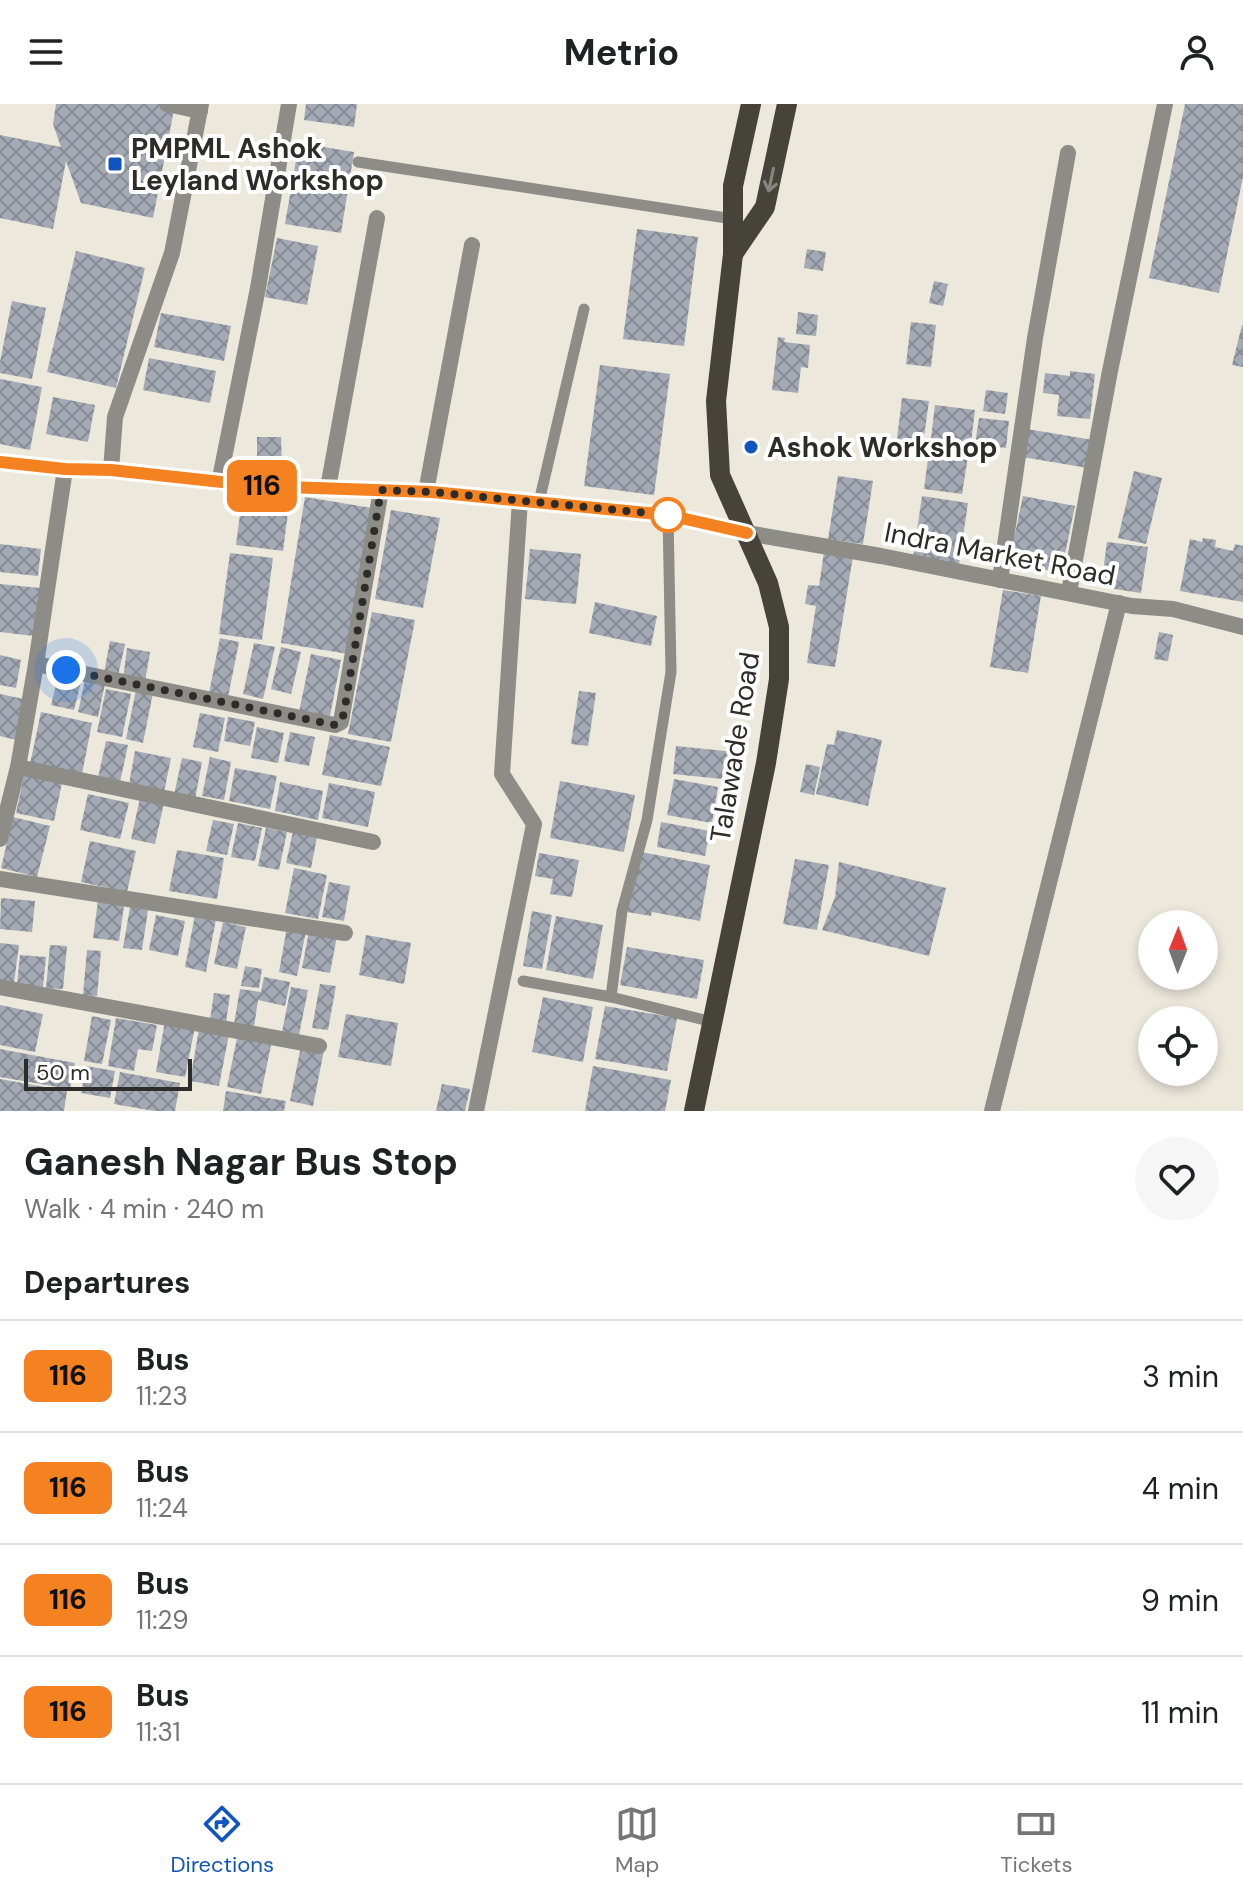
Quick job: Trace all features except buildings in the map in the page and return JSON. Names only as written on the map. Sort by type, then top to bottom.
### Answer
[{"type":"main road","name":"Talawade Road","points":[[694,1111],[766,763],[779,679],[779,627],[768,583],[720,475],[716,401],[733,254],[733,186],[751,104]]},
{"type":"main road","name":"Talawade Road","points":[[733,254],[765,207],[787,104]]},
{"type":"street","points":[[111,470],[115,417],[172,253],[200,108],[167,104]]},
{"type":"street","points":[[219,483],[258,288],[289,104]]},
{"type":"street","points":[[1069,592],[1110,371],[1165,104]]},
{"type":"street","points":[[1000,580],[1035,338],[1068,153]]},
{"type":"street","points":[[328,488],[377,218]]},
{"type":"street","points":[[426,492],[472,245]]},
{"type":"street","name":"Indra Market Road","points":[[0,462],[111,470],[219,483],[426,492],[668,515],[747,533],[1119,603],[1173,609],[1243,627]]},
{"type":"street","points":[[0,839],[18,767],[65,469]]},
{"type":"street","points":[[36,664],[335,725],[341,722],[381,490]]},
{"type":"street","points":[[476,1111],[534,824],[502,774],[520,500]]},
{"type":"street","points":[[992,1111],[1119,603]]},
{"type":"street","points":[[18,767],[373,842]]},
{"type":"street","points":[[0,879],[345,933]]},
{"type":"street","points":[[0,987],[319,1046]]},
{"type":"lane","points":[[358,162],[733,219]]},
{"type":"lane","points":[[539,502],[584,309]]},
{"type":"lane","points":[[611,997],[622,911],[647,820],[671,672],[668,515]]},
{"type":"lane","points":[[523,981],[611,997],[713,1022]]},
{"type":"bus line","name":"116","points":[[0,462],[258,486],[432,492],[668,515],[747,533]]},
{"type":"place","name":"PMPML Ashok Leyland Workshop","points":[[115,164]]},
{"type":"place","name":"Ashok Workshop","points":[[751,447]]},
{"type":"route","points":[[66,670],[335,725],[341,722],[344,713],[381,490],[432,492],[668,515]]}]
